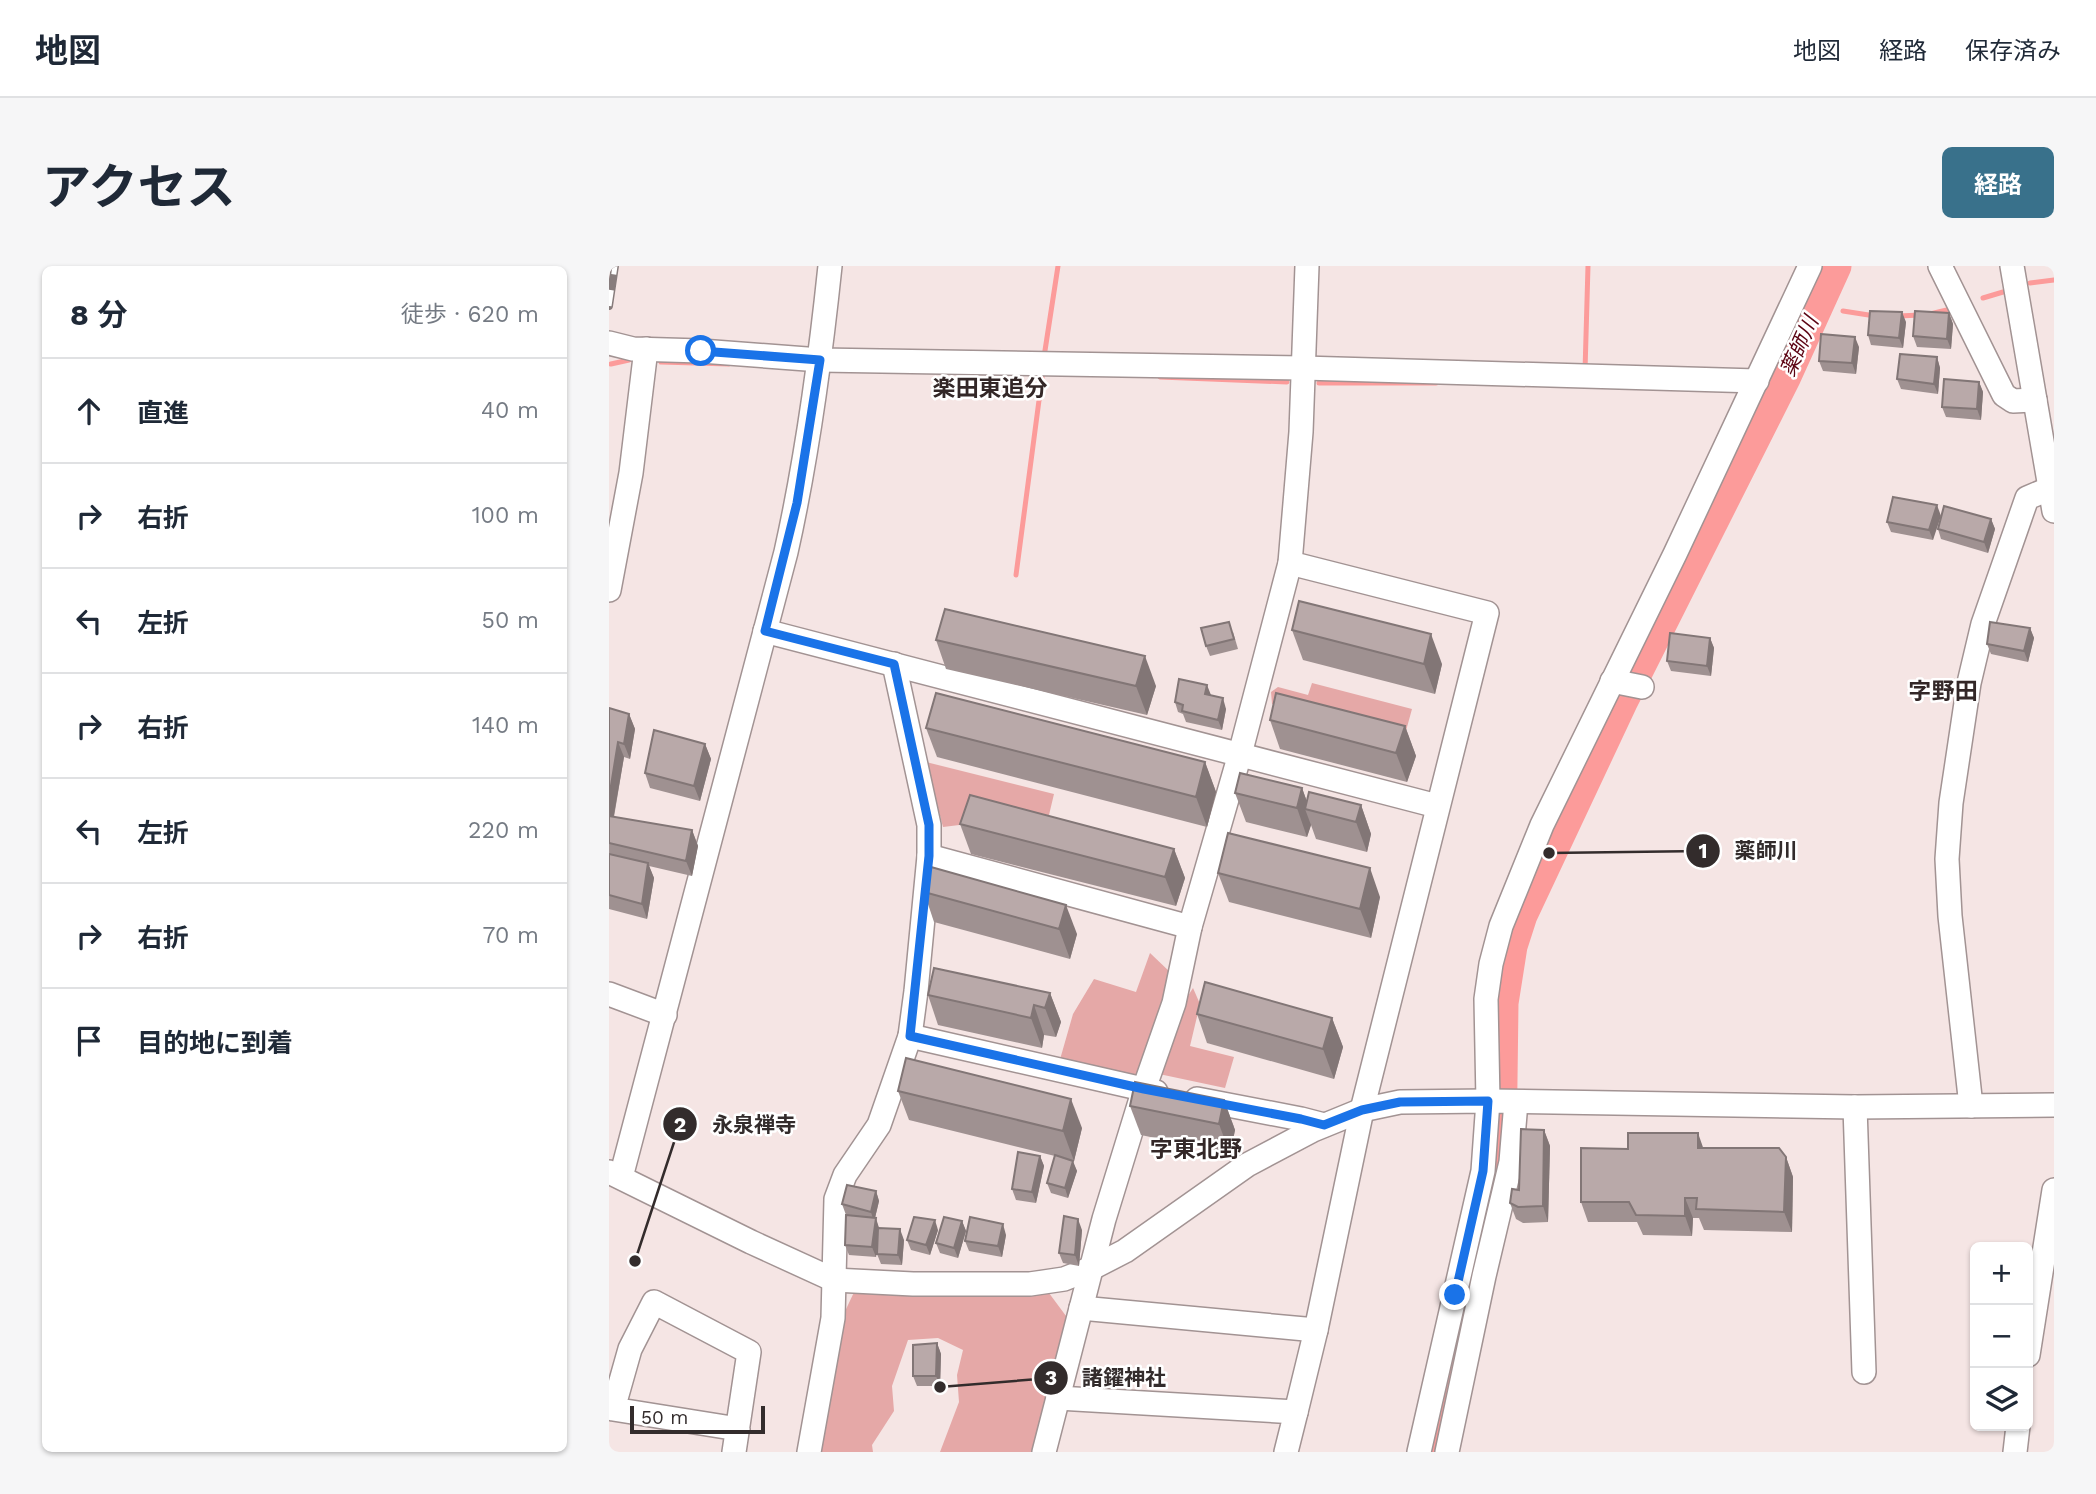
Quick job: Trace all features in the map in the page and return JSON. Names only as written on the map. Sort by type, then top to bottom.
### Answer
[{"type":"street","points":[[830,266],[820,360],[797,503],[665,1015],[615,1174],[834,1280],[925,1285],[1030,1284],[1064,1279],[1093,1268],[1125,1251],[1247,1166],[1324,1125],[1362,1110],[1400,1102],[1855,1107],[2054,1105]]},
{"type":"street","points":[[1044,1452],[1104,1219],[1174,1003],[1190,927],[1240,754],[1290,564],[1301,432],[1307,266]]},
{"type":"street","points":[[1419,1452],[1481,1181],[1488,1101],[1486,999],[1491,964],[1501,926],[1542,825],[1810,266]]},
{"type":"street","points":[[1940,266],[2004,395],[2013,401],[2035,400]]},
{"type":"street","points":[[1971,1106],[1949,893],[1947,859],[1951,803],[1969,683],[1983,624],[2027,498],[2052,500],[2012,266]]},
{"type":"street","points":[[609,343],[633,349],[820,360],[1045,362],[1757,381]]},
{"type":"street","points":[[609,590],[631,473],[646,349]]},
{"type":"street","points":[[1286,1452],[1316,1330],[1362,1110],[1487,613],[1290,564]]},
{"type":"street","points":[[765,631],[1437,806]]},
{"type":"street","points":[[809,1452],[833,1318],[836,1199],[845,1175],[879,1125],[910,1036],[929,856],[926,813],[894,664]]},
{"type":"street","points":[[1612,681],[1642,687]]},
{"type":"street","points":[[929,856],[1190,927]]},
{"type":"street","points":[[609,994],[665,1015]]},
{"type":"street","points":[[910,1036],[1144,1089],[1324,1125]]},
{"type":"street","points":[[1447,1452],[1511,1162],[1516,1131],[1516,1102]]},
{"type":"street","points":[[1855,1107],[1864,1371]]},
{"type":"street","points":[[2033,1323],[2054,1190]]},
{"type":"street","points":[[654,1302],[749,1352],[736,1441],[613,1409],[630,1349],[654,1302]]},
{"type":"street","points":[[1081,1308],[1316,1330]]},
{"type":"street","points":[[1444,1342],[1470,1344]]},
{"type":"street","points":[[1058,1398],[1296,1412]]},
{"type":"street","points":[[2015,1452],[2017,1431]]},
{"type":"shaded area","points":[[1312,683],[1412,709],[1404,738],[1272,704],[1271,692],[1278,687],[1308,695]]},
{"type":"shaded area","points":[[926,762],[1054,794],[1044,836],[992,821],[943,827]]},
{"type":"shaded area","points":[[1150,953],[1171,973],[1135,1082],[1059,1063],[1073,1014],[1094,979],[1136,992]]},
{"type":"shaded area","points":[[1193,988],[1200,1004],[1190,1046],[1234,1057],[1225,1088],[1159,1074],[1179,1010]]},
{"type":"shaded area","points":[[856,1288],[1046,1289],[1069,1320],[1038,1452],[940,1452],[959,1402],[957,1375],[963,1350],[938,1338],[908,1340],[892,1386],[894,1411],[872,1445],[873,1452],[818,1452],[839,1324]]},
{"type":"building","points":[[1870,311],[1902,312],[1899,338],[1868,335]]},
{"type":"building","points":[[1915,311],[1949,313],[1947,339],[1913,336]]},
{"type":"building","points":[[1821,334],[1855,337],[1852,363],[1819,361]]},
{"type":"building","points":[[1900,354],[1937,357],[1934,384],[1897,379]]},
{"type":"building","points":[[1944,379],[1979,382],[1977,409],[1942,407]]},
{"type":"building","points":[[1893,497],[1937,505],[1929,530],[1887,522]]},
{"type":"building","points":[[1944,506],[1991,519],[1984,542],[1938,529]]},
{"type":"building","points":[[1299,601],[1431,634],[1424,664],[1292,630]]},
{"type":"building","points":[[945,609],[1145,656],[1136,686],[936,640]]},
{"type":"building","points":[[1229,622],[1234,639],[1206,646],[1201,628]]},
{"type":"building","points":[[1990,622],[2030,628],[2024,651],[1987,644]]},
{"type":"building","points":[[1670,633],[1710,638],[1707,666],[1667,661]]},
{"type":"building","points":[[1179,679],[1207,685],[1205,694],[1223,698],[1218,720],[1182,711],[1183,705],[1175,702]]},
{"type":"building","points":[[936,693],[1205,762],[1196,797],[926,728]]},
{"type":"building","points":[[1276,693],[1405,726],[1396,753],[1270,720]]},
{"type":"building","points":[[609,708],[629,714],[624,744],[618,742],[609,798]]},
{"type":"building","points":[[654,730],[705,744],[694,786],[645,773]]},
{"type":"building","points":[[1240,773],[1302,788],[1297,808],[1235,793]]},
{"type":"building","points":[[1309,792],[1361,805],[1356,822],[1305,809]]},
{"type":"building","points":[[970,795],[1174,849],[1165,877],[960,824]]},
{"type":"building","points":[[609,816],[692,830],[686,861],[609,843]]},
{"type":"building","points":[[1228,833],[1370,868],[1360,909],[1218,873]]},
{"type":"building","points":[[609,854],[648,863],[642,904],[609,895]]},
{"type":"building","points":[[931,867],[1066,905],[1059,929],[924,892]]},
{"type":"building","points":[[934,968],[1050,993],[1045,1008],[1034,1005],[1031,1018],[928,995]]},
{"type":"building","points":[[1205,982],[1332,1018],[1323,1049],[1197,1014]]},
{"type":"building","points":[[906,1058],[1071,1099],[1063,1131],[898,1091]]},
{"type":"building","points":[[1135,1082],[1224,1100],[1219,1124],[1130,1106]]},
{"type":"building","points":[[1521,1129],[1544,1130],[1543,1206],[1518,1207],[1510,1203],[1512,1189],[1519,1190]]},
{"type":"building","points":[[1628,1133],[1698,1133],[1698,1148],[1779,1148],[1786,1157],[1784,1212],[1696,1209],[1697,1198],[1685,1198],[1685,1216],[1636,1215],[1629,1202],[1581,1202],[1581,1148],[1628,1149]]},
{"type":"building","points":[[1018,1152],[1040,1156],[1032,1192],[1012,1189]]},
{"type":"building","points":[[1055,1155],[1073,1161],[1065,1188],[1047,1183]]},
{"type":"building","points":[[847,1185],[876,1191],[871,1212],[842,1204]]},
{"type":"building","points":[[846,1215],[876,1218],[872,1247],[845,1245]]},
{"type":"building","points":[[1064,1216],[1078,1219],[1075,1255],[1059,1253]]},
{"type":"building","points":[[914,1217],[935,1220],[926,1245],[907,1240]]},
{"type":"building","points":[[944,1217],[962,1221],[954,1248],[936,1243]]},
{"type":"building","points":[[970,1217],[1003,1224],[998,1246],[965,1241]]},
{"type":"building","points":[[878,1228],[900,1229],[898,1255],[877,1254]]},
{"type":"building","points":[[937,1343],[936,1376],[913,1376],[913,1345]]},
{"type":"waterway","points":[[1044,357],[1058,266]]},
{"type":"waterway","points":[[1585,371],[1588,266]]},
{"type":"waterway","name":"薬師川","points":[[1433,1452],[1453,1354],[1500,1156],[1502,1003],[1511,946],[1521,915],[1622,700],[1785,376],[1835,266]]},
{"type":"waterway","points":[[2030,283],[2054,280]]},
{"type":"waterway","points":[[1983,298],[2003,292]]},
{"type":"waterway","name":"薬師川","points":[[1817,301],[1825,304]]},
{"type":"waterway","points":[[1930,314],[1951,309]]},
{"type":"waterway","points":[[1843,311],[1875,316]]},
{"type":"waterway","points":[[1899,316],[1920,315]]},
{"type":"waterway","points":[[611,364],[629,360]]},
{"type":"waterway","points":[[661,362],[729,364]]},
{"type":"waterway","points":[[1016,575],[1043,370]]},
{"type":"waterway","points":[[1160,377],[1287,382]]},
{"type":"waterway","points":[[1319,383],[1436,383]]},
{"type":"railway","points":[[609,306],[615,266]]},
{"type":"place","name":"薬師川","points":[[1549,853]]},
{"type":"place","name":"永泉禅寺","points":[[635,1261]]},
{"type":"place","name":"諸鑃神社","points":[[940,1387]]},
{"type":"district","name":"楽田東追分","points":[[990,388]]},
{"type":"district","name":"字野田","points":[[1943,691]]},
{"type":"district","name":"字東北野","points":[[1196,1149]]},
{"type":"route","points":[[701,351],[820,360],[797,503],[765,631],[894,664],[929,825],[929,856],[910,1036],[1144,1089],[1324,1125],[1362,1110],[1400,1102],[1488,1101],[1483,1171],[1455,1295]]}]
